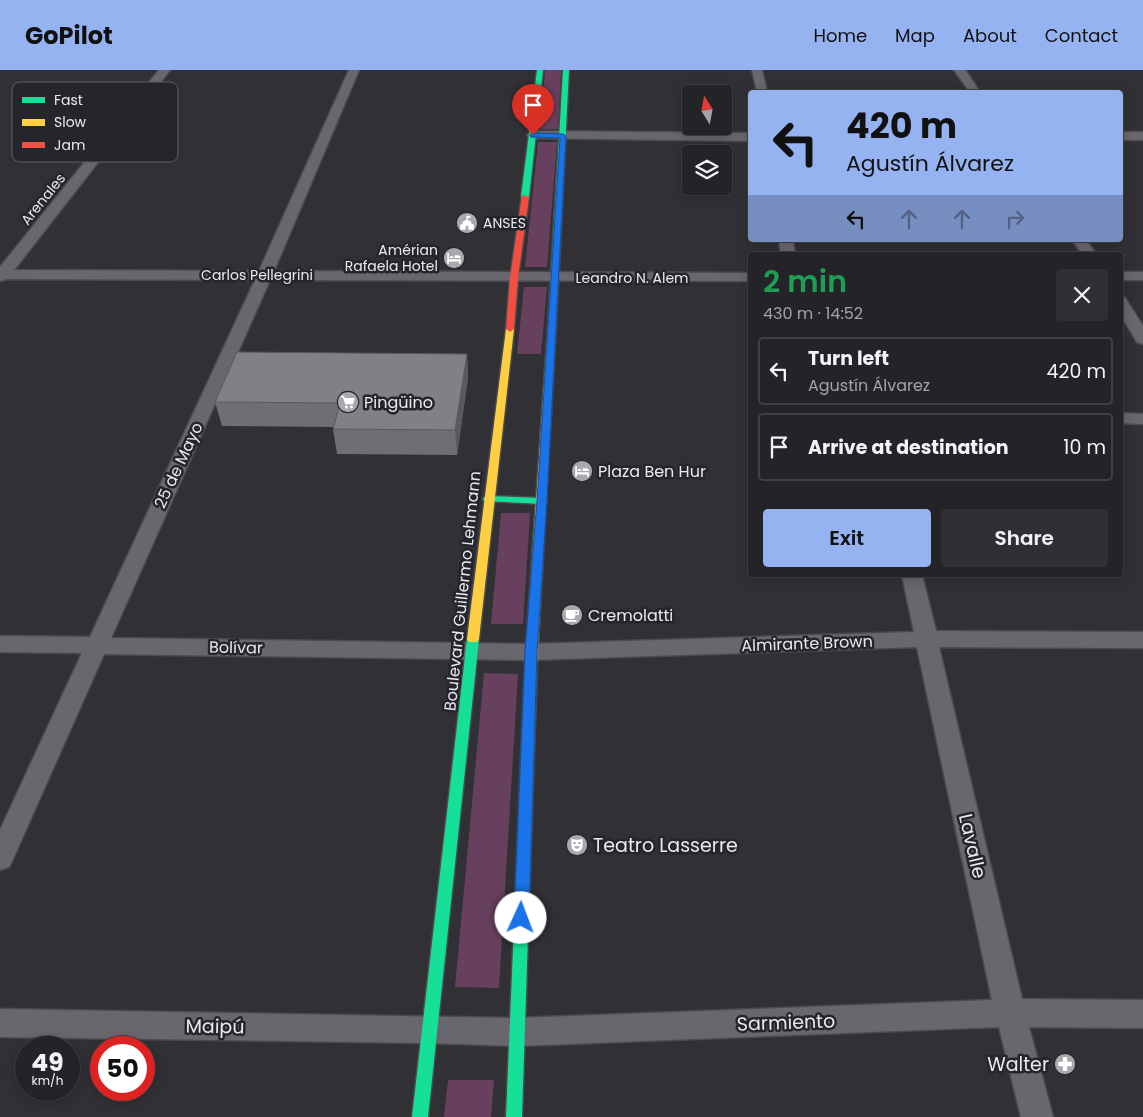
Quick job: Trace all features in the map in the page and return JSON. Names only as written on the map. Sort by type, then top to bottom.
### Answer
[{"type":"main road","name":"Boulevard Guillermo Lehmann","points":[[420,1117],[488,498],[540,70]]},
{"type":"main road","points":[[514,1117],[531,652],[542,500],[566,70]]},
{"type":"main road","points":[[506,362],[521,362]]},
{"type":"main road","points":[[536,362],[550,362]]},
{"type":"main road","points":[[488,498],[542,500]]},
{"type":"street","name":"Arenales","points":[[155,82],[165,70]]},
{"type":"street","name":"25 de Mayo","points":[[0,859],[265,275],[354,70]]},
{"type":"street","points":[[757,70],[762,90]]},
{"type":"street","points":[[959,70],[974,90]]},
{"type":"street","points":[[533,135],[748,137]]},
{"type":"street","points":[[1123,136],[1143,136]]},
{"type":"street","name":"Arenales","points":[[1,275],[91,162]]},
{"type":"street","name":"Carlos Pellegrini","points":[[1,275],[265,275],[514,278]]},
{"type":"street","points":[[1123,276],[1143,276]]},
{"type":"street","name":"Leandro N. Alem","points":[[514,278],[748,277]]},
{"type":"street","points":[[1123,307],[1143,339]]},
{"type":"street","points":[[1123,418],[1143,418]]},
{"type":"street","name":"Lavalle","points":[[912,577],[1010,1014],[1037,1117]]},
{"type":"street","name":"Almirante Brown","points":[[472,652],[531,652],[926,639],[1143,640]]},
{"type":"street","name":"Bolívar","points":[[0,644],[96,644],[472,652]]},
{"type":"street","name":"Sarmiento","points":[[430,1029],[517,1032],[1010,1014],[1143,1014]]},
{"type":"street","name":"Maipú","points":[[0,1023],[430,1029]]},
{"type":"shaded area","points":[[545,70],[561,70],[558,129],[540,129]]},
{"type":"shaded area","points":[[538,142],[557,142],[547,267],[525,267]]},
{"type":"shaded area","points":[[524,287],[547,287],[541,354],[517,354]]},
{"type":"shaded area","points":[[501,513],[530,513],[523,624],[491,624]]},
{"type":"shaded area","points":[[484,673],[518,674],[499,988],[455,987]]},
{"type":"shaded area","points":[[448,1080],[494,1080],[491,1117],[444,1117]]},
{"type":"building","points":[[237,352],[467,354],[455,430],[333,429],[340,403],[215,402]]},
{"type":"traffic: fast","points":[[525,197],[540,70]]},
{"type":"traffic: fast","points":[[552,326],[566,70]]},
{"type":"traffic: fast","points":[[488,499],[542,501]]},
{"type":"traffic: fast","points":[[420,1117],[473,639]]},
{"type":"traffic: fast","points":[[514,1117],[531,663]]},
{"type":"traffic: slow","points":[[531,663],[552,326]]},
{"type":"traffic: slow","points":[[473,639],[510,329]]},
{"type":"traffic: jam","points":[[510,329],[514,278],[525,197]]},
{"type":"place","name":"ANSES","points":[[467,223]]},
{"type":"place","name":"Amérian Rafaela Hotel","points":[[454,258]]},
{"type":"place","name":"Pingüino","points":[[348,402]]},
{"type":"place","name":"Plaza Ben Hur","points":[[582,471]]},
{"type":"place","name":"Cremolatti","points":[[572,615]]},
{"type":"place","name":"Teatro Lasserre","points":[[577,845]]},
{"type":"place","name":"Walter","points":[[1065,1064]]},
{"type":"route","points":[[521,918],[531,652],[542,500],[563,136],[533,135]]}]
